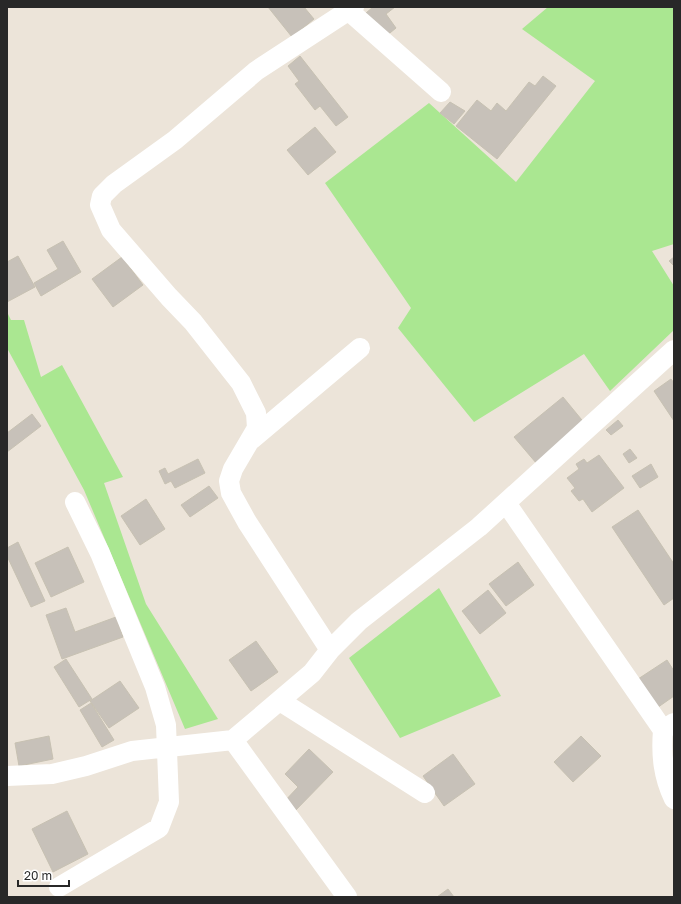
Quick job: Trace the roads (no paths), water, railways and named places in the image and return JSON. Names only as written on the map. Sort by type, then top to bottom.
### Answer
[{"type":"street","points":[[330,650],[247,522],[231,493],[229,481],[233,469],[252,439],[257,428],[256,413],[241,383],[193,322],[169,298],[111,230],[100,205],[102,196],[114,184],[175,140],[256,71],[351,8],[441,92]]},
{"type":"street","points":[[252,439],[360,348]]},
{"type":"street","points":[[7,776],[52,774],[86,766],[132,751],[233,740],[312,673],[330,650],[359,621],[427,568],[506,503],[674,350]]},
{"type":"street","points":[[59,887],[159,828],[170,802],[166,725],[155,687],[103,560],[75,502]]},
{"type":"street","points":[[506,503],[668,726],[661,755],[667,784],[674,799]]},
{"type":"street","points":[[280,701],[425,793]]},
{"type":"street","points":[[233,740],[346,897]]}]
